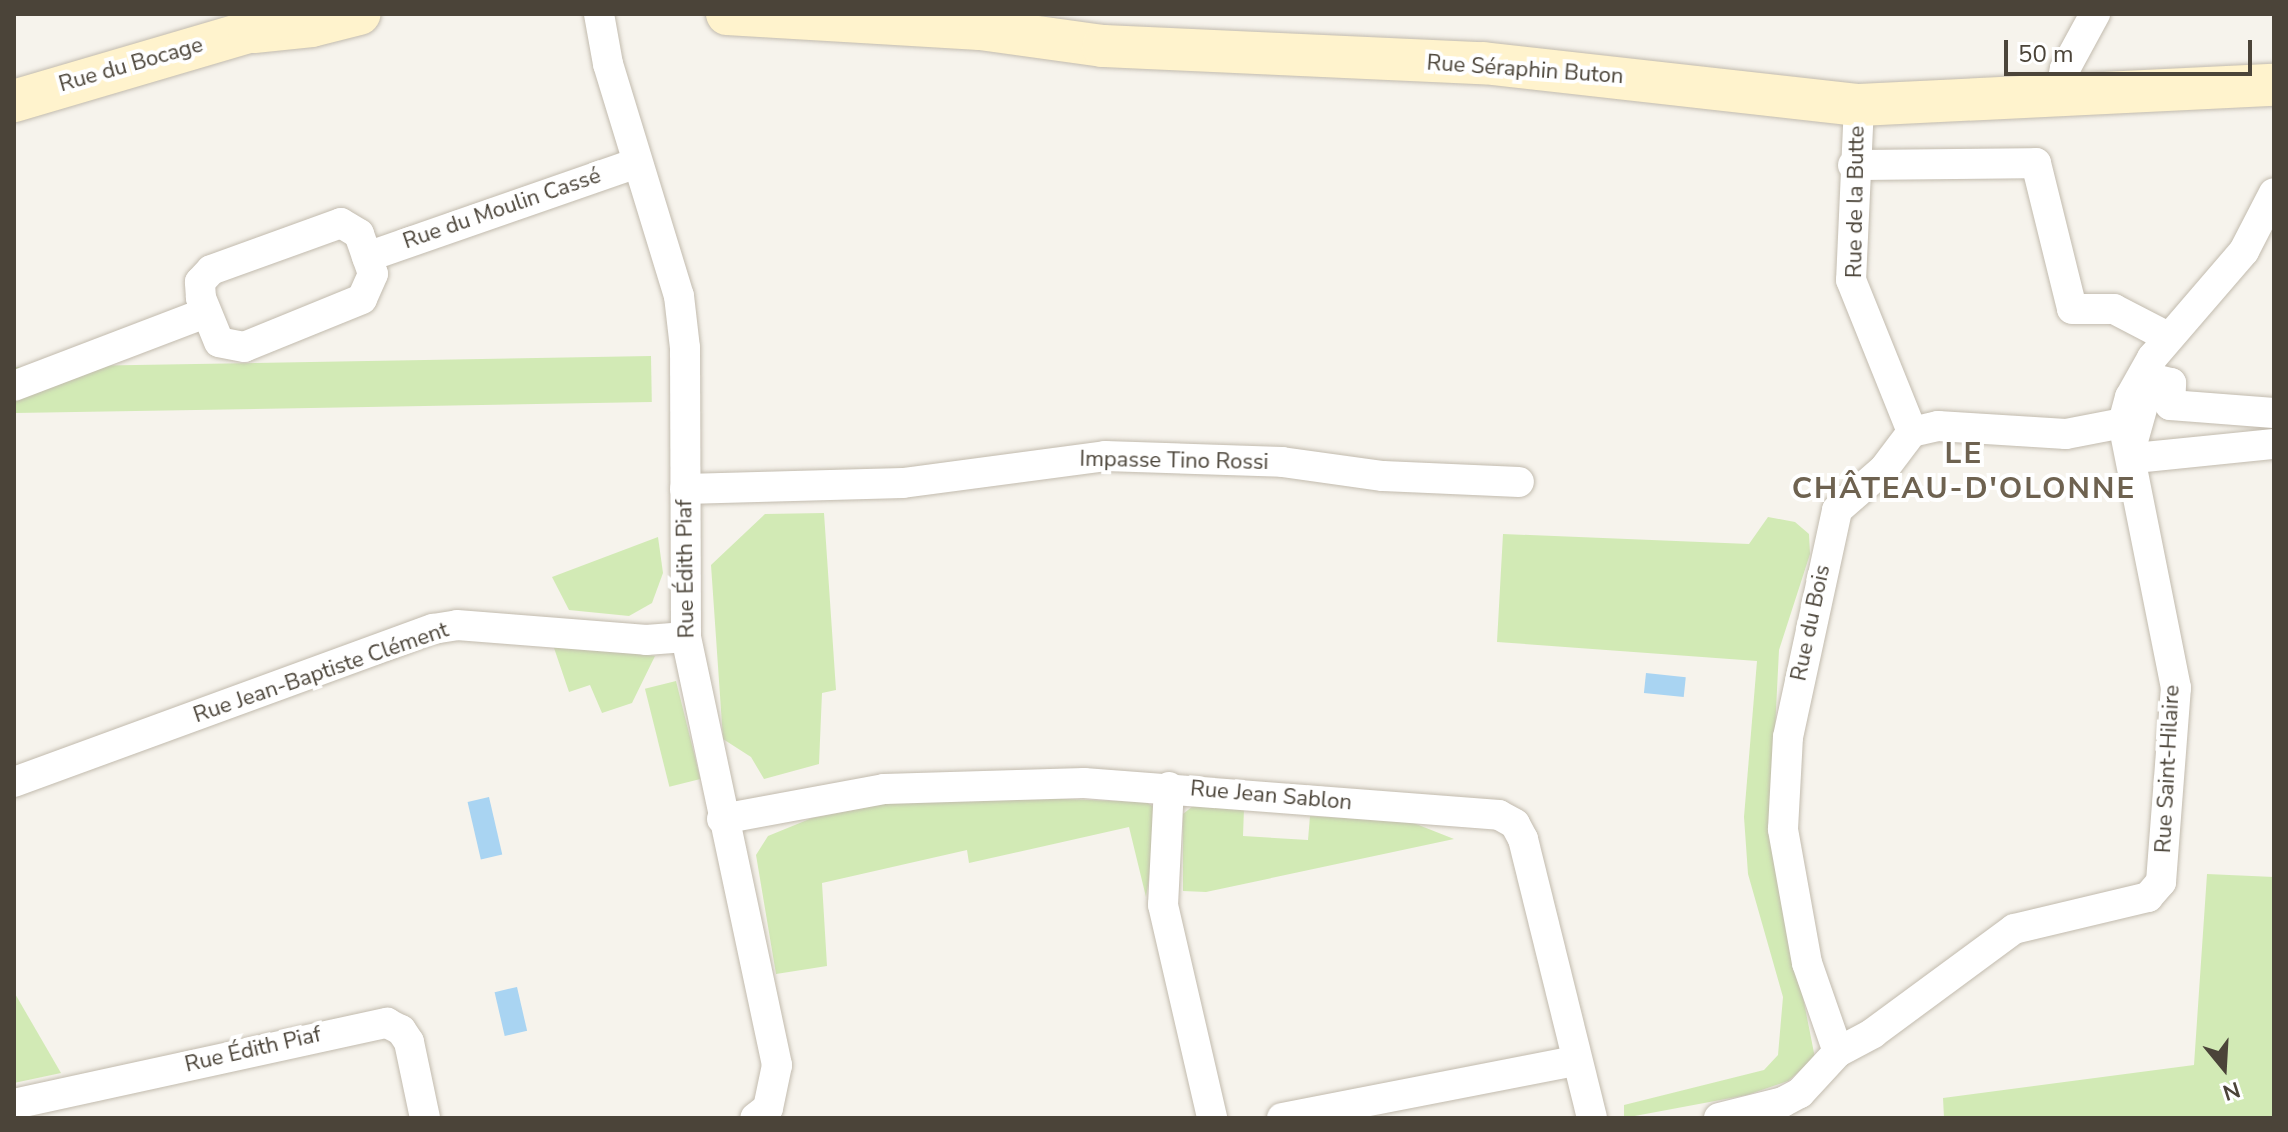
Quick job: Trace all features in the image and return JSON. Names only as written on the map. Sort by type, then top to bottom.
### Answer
[{"type":"street","name":"Rue du Bocage","points":[[14,101],[249,32],[286,14]]},
{"type":"street","name":"Rue du Bocage","points":[[249,32],[312,26],[359,14]]},
{"type":"street","name":"Rue Édith Piaf","points":[[599,14],[637,163],[679,296],[685,348],[686,637],[722,819],[777,1065],[768,1108],[755,1118]]},
{"type":"street","name":"Rue Séraphin Buton","points":[[727,14],[1021,25],[1214,53],[1483,63],[1859,105],[2274,85]]},
{"type":"street","points":[[2060,96],[2065,69],[2095,14]]},
{"type":"street","name":"Rue de la Butte","points":[[1859,105],[1853,165],[1851,280],[1912,432]]},
{"type":"street","name":"Rue du Moulin Cassé","points":[[367,257],[637,163]]},
{"type":"street","points":[[1853,165],[2036,163],[2072,309],[2114,309],[2168,337]]},
{"type":"street","points":[[1912,432],[1938,426],[2066,434],[2123,423],[2130,397],[2168,337],[2244,251],[2274,193]]},
{"type":"street","points":[[330,224],[353,228],[367,257],[373,274],[362,299],[244,347],[219,342],[205,313],[200,282],[211,270],[330,224]]},
{"type":"street","points":[[2274,225],[2274,235]]},
{"type":"street","points":[[14,386],[205,313]]},
{"type":"street","points":[[2274,413],[2170,405],[2171,383],[2158,380],[2147,391],[2133,441],[2135,458],[2274,444]]},
{"type":"street","name":"Rue Saint-Hilaire","points":[[1838,1052],[1873,1033],[2014,929],[2148,897],[2161,882],[2176,688],[2123,423]]},
{"type":"street","name":"Rue du Bois","points":[[1838,1052],[1807,963],[1783,829],[1788,737],[1837,510],[1884,469],[1912,432]]},
{"type":"street","name":"Impasse Tino Rossi","points":[[685,489],[903,483],[1105,456],[1282,462],[1383,476],[1519,482]]},
{"type":"street","name":"Rue Jean-Baptiste Clément","points":[[14,782],[433,629],[457,625],[646,640],[686,637]]},
{"type":"street","name":"Rue Jean Sablon","points":[[722,819],[884,789],[1057,783],[1169,787],[1499,815],[1515,824],[1592,1118]]},
{"type":"street","points":[[1169,787],[1163,905],[1212,1118]]},
{"type":"street","name":"Rue Édith Piaf","points":[[14,1104],[334,1032],[387,1023],[401,1030],[425,1118]]},
{"type":"street","points":[[1719,1118],[1783,1102],[1800,1093],[1838,1052]]},
{"type":"street","points":[[1282,1118],[1576,1061]]},
{"type":"green space","points":[[651,356],[652,402],[14,413],[14,367]]},
{"type":"green space","points":[[824,513],[836,690],[822,693],[819,764],[764,779],[751,757],[723,739],[711,565],[765,514]]},
{"type":"green space","points":[[1768,517],[1795,522],[1809,534],[1810,554],[1779,650],[1770,830],[1815,1058],[1788,1081],[1747,1095],[1624,1118],[1624,1105],[1764,1070],[1778,1055],[1783,997],[1748,874],[1744,817],[1757,661],[1497,642],[1503,534],[1749,544]]},
{"type":"green space","points":[[658,537],[663,573],[652,603],[629,616],[569,610],[552,577]]},
{"type":"green space","points":[[553,645],[655,656],[632,703],[602,713],[590,685],[569,692]]},
{"type":"green space","points":[[676,681],[700,779],[669,787],[645,689]]},
{"type":"green space","points":[[1062,799],[1146,802],[1160,811],[1146,897],[1129,827],[969,863],[967,850],[822,883],[827,966],[776,974],[756,855],[768,836],[812,818],[894,802]]},
{"type":"green space","points":[[1193,806],[1244,808],[1243,836],[1308,840],[1310,816],[1411,822],[1454,839],[1206,892],[1183,891],[1183,814]]},
{"type":"green space","points":[[2207,874],[2274,877],[2274,1118],[1944,1118],[1943,1098],[2194,1065]]},
{"type":"green space","points":[[14,992],[61,1073],[14,1083]]},
{"type":"water","points":[[1646,673],[1686,677],[1684,697],[1644,693]]},
{"type":"water","points":[[489,797],[502,854],[481,859],[468,802]]},
{"type":"water","points":[[517,987],[527,1031],[505,1036],[495,992]]},
{"type":"district","name":"LE CHÂTEAU-D'OLONNE","points":[[1964,471]]}]
